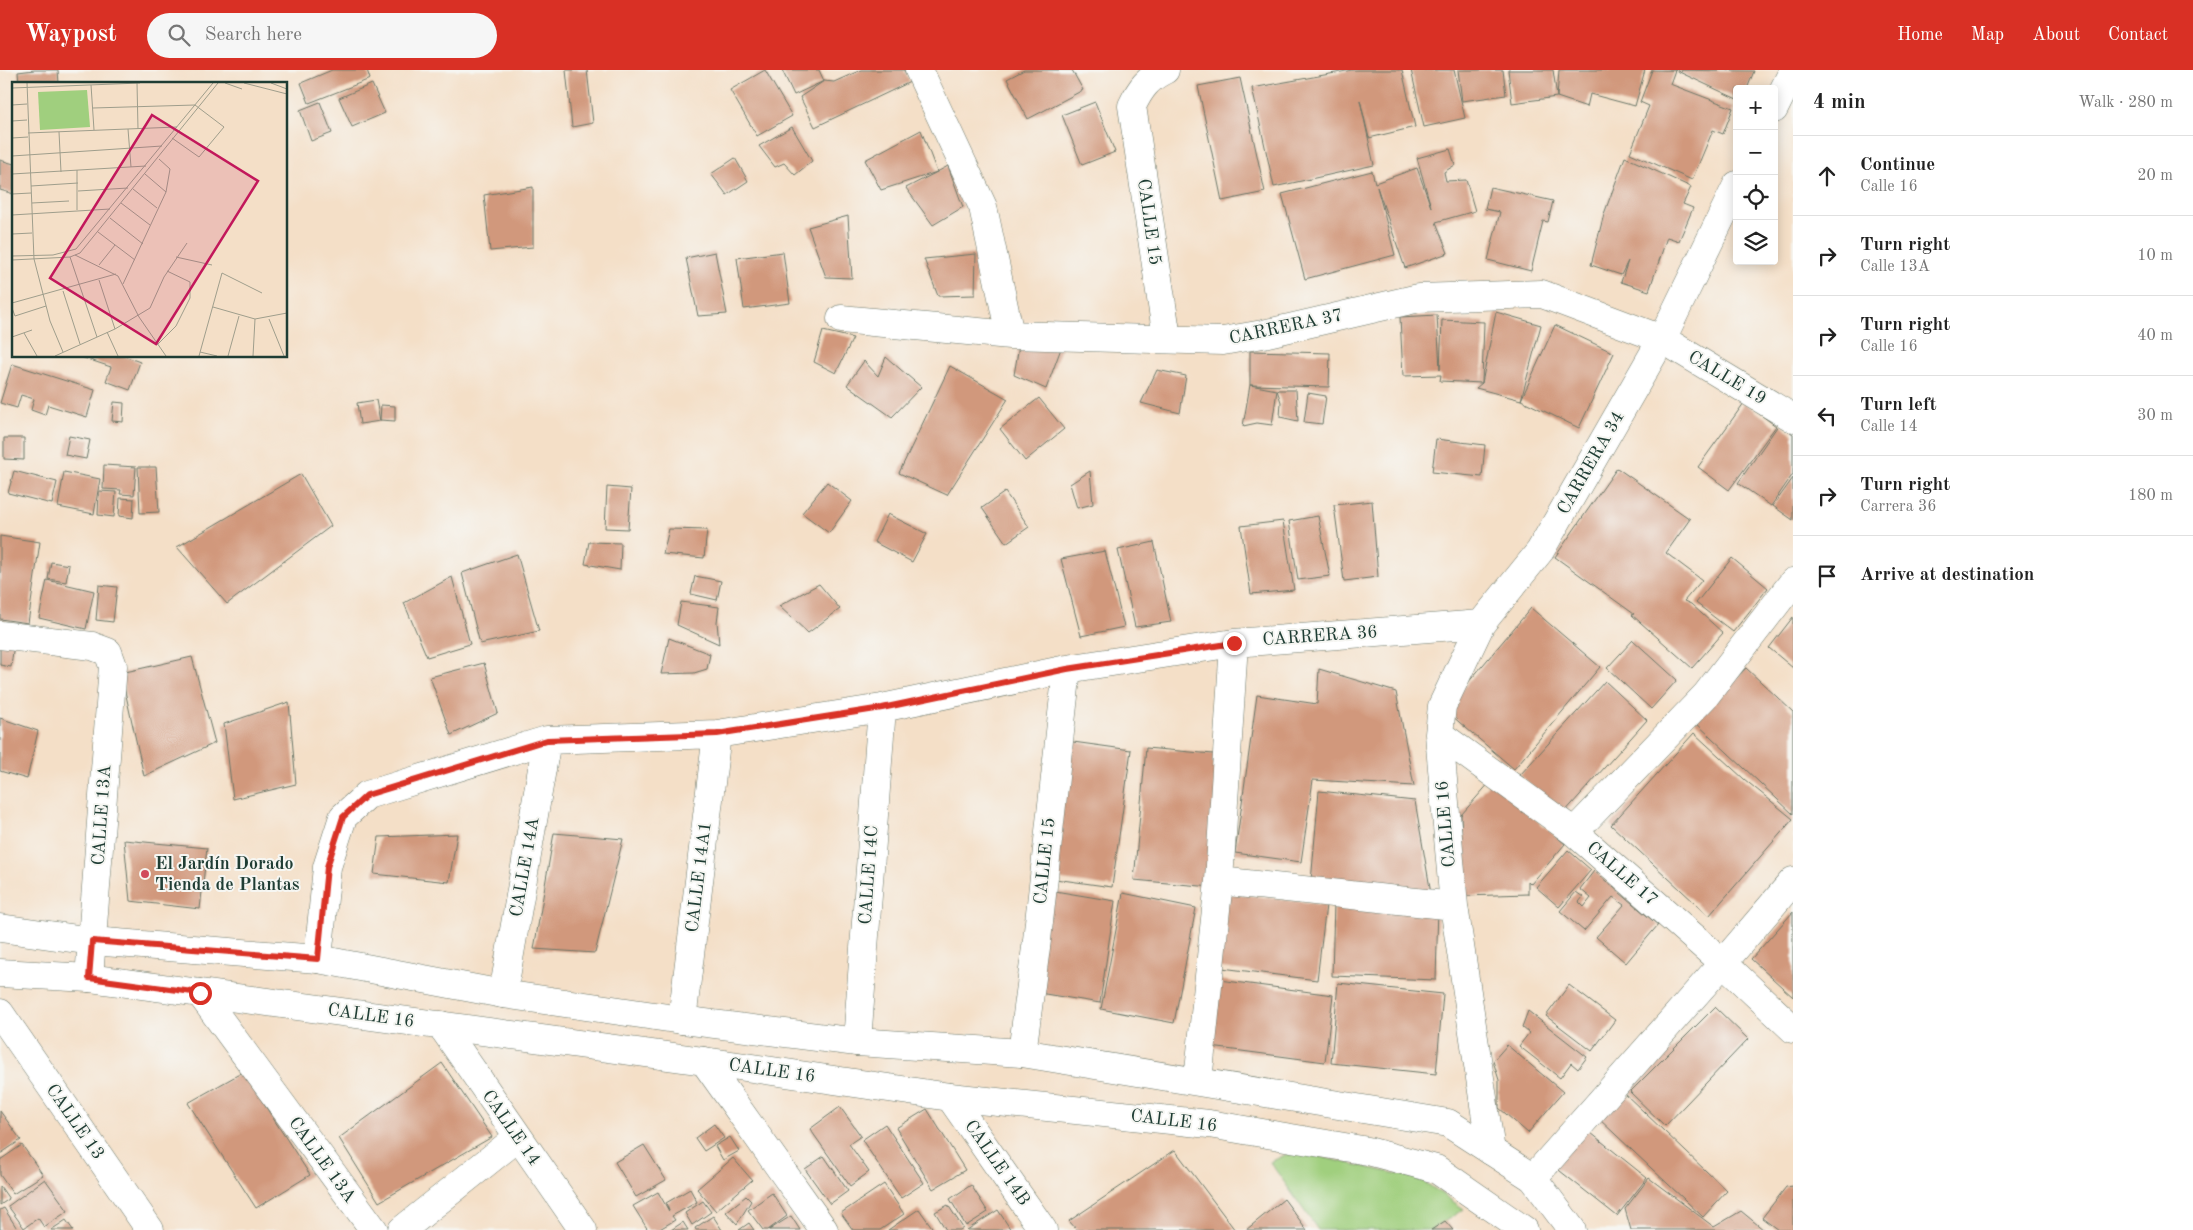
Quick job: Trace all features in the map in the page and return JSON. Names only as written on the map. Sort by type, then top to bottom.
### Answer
[{"type":"street","points":[[919,70],[983,207],[1010,335]]},
{"type":"street","name":"CALLE 15","points":[[1165,70],[1154,75],[1140,89],[1132,106],[1166,338]]},
{"type":"street","points":[[1778,101],[1793,71]]},
{"type":"street","name":"CARRERA 34","points":[[1439,734],[1442,706],[1481,624],[1540,550],[1662,339],[1733,193]]},
{"type":"street","name":"CARRERA 37","points":[[841,319],[1010,335],[1223,341],[1263,334],[1419,298],[1542,294],[1662,339]]},
{"type":"street","name":"CALLE 19","points":[[1662,339],[1793,418]]},
{"type":"street","points":[[1574,832],[1706,695],[1793,582]]},
{"type":"street","name":"CARRERA 36","points":[[318,959],[327,867],[343,817],[367,795],[547,740],[717,734],[882,708],[1067,669],[1234,643],[1481,624]]},
{"type":"street","name":"CALLE 13A","points":[[0,635],[92,646],[108,652],[113,666],[89,978]]},
{"type":"street","points":[[1198,1081],[1219,881],[1234,643]]},
{"type":"street","name":"CALLE 15","points":[[1022,1053],[1038,940],[1067,669]]},
{"type":"street","name":"CALLE 14C","points":[[857,1042],[882,708]]},
{"type":"street","name":"CALLE 14A1","points":[[682,1020],[717,734]]},
{"type":"street","name":"CALLE 17","points":[[1439,734],[1574,832],[1723,963],[1793,1029]]},
{"type":"street","name":"CALLE 16","points":[[1439,734],[1454,906],[1491,1151]]},
{"type":"street","name":"CALLE 14A","points":[[502,994],[547,740]]},
{"type":"street","points":[[1219,881],[1454,906]]},
{"type":"street","points":[[1533,1178],[1793,881]]},
{"type":"street","points":[[0,928],[92,941],[318,959],[502,994],[682,1020],[857,1042],[1022,1053],[1448,1123],[1533,1178],[1572,1230]]},
{"type":"street","name":"CALLE 16","points":[[0,973],[89,978],[704,1061],[950,1097],[1210,1124],[1368,1151],[1436,1169],[1524,1230]]},
{"type":"street","name":"CALLE 13A","points":[[200,993],[374,1230]]},
{"type":"street","name":"CALLE 13","points":[[0,1013],[150,1230]]},
{"type":"street","name":"CALLE 14","points":[[441,1025],[582,1230]]},
{"type":"street","points":[[704,1061],[824,1230]]},
{"type":"street","name":"CALLE 14B","points":[[950,1097],[1043,1230]]},
{"type":"street","points":[[402,1230],[518,1138]]},
{"type":"green space","points":[[1294,1151],[1420,1179],[1464,1209],[1431,1230],[1318,1230],[1270,1162]]},
{"type":"building","points":[[58,70],[59,82],[19,82],[18,72]]},
{"type":"building","points":[[332,70],[367,70],[370,79],[309,103],[301,83]]},
{"type":"building","points":[[566,70],[587,70],[593,123],[572,127]]},
{"type":"building","points":[[765,70],[792,116],[757,136],[730,90]]},
{"type":"building","points":[[782,70],[819,70],[824,81],[794,95]]},
{"type":"building","points":[[861,70],[904,70],[910,82],[815,127],[800,97],[824,81],[834,82]]},
{"type":"building","points":[[1024,70],[1072,70],[1083,90],[1028,119],[1007,79]]},
{"type":"building","points":[[1352,70],[1402,70],[1415,127],[1369,138],[1360,100],[1374,165],[1274,187],[1252,88]]},
{"type":"building","points":[[1411,70],[1454,70],[1465,118],[1424,127]]},
{"type":"building","points":[[1458,70],[1503,70],[1506,95],[1462,101]]},
{"type":"building","points":[[1508,70],[1553,70],[1557,97],[1512,103]]},
{"type":"building","points":[[1559,70],[1645,70],[1635,106],[1590,94],[1587,107],[1557,97]]},
{"type":"building","points":[[1652,70],[1675,70],[1670,84],[1733,108],[1723,134],[1713,130],[1692,180],[1630,153],[1649,106],[1640,102]]},
{"type":"building","points":[[1675,70],[1754,71],[1749,85],[1733,85],[1733,97]]},
{"type":"building","points":[[1240,78],[1265,192],[1222,201],[1198,86]]},
{"type":"building","points":[[372,84],[385,113],[352,127],[339,98]]},
{"type":"building","points":[[320,102],[332,133],[311,141],[300,110]]},
{"type":"building","points":[[1095,102],[1115,152],[1082,165],[1062,115]]},
{"type":"building","points":[[792,127],[812,161],[795,175],[784,163],[775,167],[759,146]]},
{"type":"building","points":[[921,130],[937,172],[881,190],[865,160]]},
{"type":"building","points":[[1450,149],[1455,165],[1444,172],[1446,181],[1466,180],[1475,211],[1436,222],[1448,253],[1405,268],[1377,187],[1395,255],[1305,279],[1282,194],[1372,171],[1375,183],[1417,168],[1431,207],[1417,158]]},
{"type":"building","points":[[1625,157],[1691,187],[1683,204],[1693,208],[1679,241],[1667,237],[1649,291],[1621,282],[1628,261],[1621,275],[1591,265],[1604,214]]},
{"type":"building","points":[[735,158],[748,181],[727,195],[711,174]]},
{"type":"building","points":[[0,160],[12,163],[12,193],[0,190]]},
{"type":"building","points":[[948,166],[963,207],[933,225],[906,188]]},
{"type":"building","points":[[533,187],[533,247],[490,251],[484,195]]},
{"type":"building","points":[[1490,187],[1553,201],[1548,222],[1543,221],[1531,271],[1488,260],[1500,212],[1485,209]]},
{"type":"building","points":[[848,216],[852,278],[826,277],[808,227]]},
{"type":"building","points":[[715,252],[727,314],[698,316],[686,258]]},
{"type":"building","points":[[783,252],[790,303],[744,309],[737,258]]},
{"type":"building","points":[[976,254],[975,295],[938,296],[924,259]]},
{"type":"building","points":[[1496,312],[1541,325],[1521,400],[1476,388],[1482,383]]},
{"type":"building","points":[[1437,315],[1440,370],[1442,320],[1484,322],[1482,383],[1440,381],[1441,375],[1403,376],[1400,317]]},
{"type":"building","points":[[1555,325],[1614,353],[1579,428],[1521,400]]},
{"type":"building","points":[[823,331],[853,338],[836,373],[814,362]]},
{"type":"building","points":[[1020,340],[1063,343],[1046,389],[1014,375]]},
{"type":"building","points":[[1250,351],[1330,353],[1329,387],[1250,385]]},
{"type":"building","points":[[886,357],[921,387],[892,417],[847,385],[864,361],[878,376]]},
{"type":"building","points":[[84,358],[129,358],[140,362],[130,390],[106,381],[111,367]]},
{"type":"building","points":[[12,364],[95,390],[87,417],[48,405],[45,415],[31,410],[34,399],[21,395],[17,408],[0,403]]},
{"type":"building","points":[[950,366],[1008,399],[947,495],[899,473]]},
{"type":"building","points":[[1157,370],[1186,376],[1180,413],[1141,403]]},
{"type":"building","points":[[1250,385],[1277,390],[1272,425],[1257,423],[1243,426]]},
{"type":"building","points":[[1277,390],[1296,390],[1298,421],[1280,417],[1281,402]]},
{"type":"building","points":[[1308,393],[1326,396],[1322,424],[1304,422]]},
{"type":"building","points":[[1039,398],[1064,429],[1025,461],[1000,429]]},
{"type":"building","points":[[376,400],[380,421],[360,424],[357,403]]},
{"type":"building","points":[[114,402],[124,403],[123,422],[112,421]]},
{"type":"building","points":[[1744,403],[1776,426],[1729,490],[1698,467]]},
{"type":"building","points":[[381,405],[395,406],[395,421],[380,420]]},
{"type":"building","points":[[1779,424],[1793,434],[1793,474],[1771,506],[1738,483]]},
{"type":"building","points":[[69,436],[90,440],[86,459],[65,455]]},
{"type":"building","points":[[4,438],[24,438],[24,460],[4,459]]},
{"type":"building","points":[[1436,439],[1485,445],[1482,477],[1432,472]]},
{"type":"building","points":[[104,465],[136,467],[134,495],[120,494],[121,490],[103,489]]},
{"type":"building","points":[[138,467],[156,467],[159,512],[140,513]]},
{"type":"building","points":[[1617,468],[1690,519],[1666,553],[1702,580],[1684,601],[1691,604],[1723,633],[1692,668],[1632,615],[1634,614],[1555,557]]},
{"type":"building","points":[[14,471],[57,482],[52,504],[8,493]]},
{"type":"building","points":[[1090,471],[1093,504],[1077,508],[1070,484]]},
{"type":"building","points":[[64,472],[100,479],[94,514],[58,507]]},
{"type":"building","points":[[301,474],[331,526],[227,604],[177,547]]},
{"type":"building","points":[[1793,478],[1793,520],[1773,506]]},
{"type":"building","points":[[827,482],[852,501],[829,533],[802,513]]},
{"type":"building","points":[[607,487],[631,489],[628,529],[605,528]]},
{"type":"building","points":[[99,491],[116,492],[114,517],[98,515]]},
{"type":"building","points":[[1005,492],[1029,527],[1006,543],[982,508]]},
{"type":"building","points":[[120,498],[134,499],[133,518],[119,516]]},
{"type":"building","points":[[1372,501],[1378,577],[1344,581],[1334,505]]},
{"type":"building","points":[[888,514],[927,534],[912,562],[874,542]]},
{"type":"building","points":[[1318,516],[1330,576],[1298,580],[1289,521]]},
{"type":"building","points":[[1283,521],[1294,590],[1251,594],[1241,526]]},
{"type":"building","points":[[669,529],[707,530],[704,558],[663,554]]},
{"type":"building","points":[[0,536],[40,542],[28,623],[0,619]]},
{"type":"building","points":[[589,542],[621,543],[620,570],[585,564]]},
{"type":"building","points":[[1154,542],[1171,622],[1135,627],[1118,550]]},
{"type":"building","points":[[1105,551],[1124,627],[1081,636],[1061,559]]},
{"type":"building","points":[[517,554],[539,631],[480,644],[462,573]]},
{"type":"building","points":[[1732,558],[1768,588],[1733,632],[1696,603]]},
{"type":"building","points":[[51,562],[69,565],[66,582],[48,579]]},
{"type":"building","points":[[695,576],[721,581],[717,600],[691,594]]},
{"type":"building","points":[[452,577],[470,644],[427,657],[404,603]]},
{"type":"building","points":[[47,580],[94,591],[86,629],[39,618]]},
{"type":"building","points":[[819,584],[840,609],[808,633],[779,606]]},
{"type":"building","points":[[99,585],[117,587],[113,622],[96,620]]},
{"type":"building","points":[[681,602],[719,607],[717,622],[719,644],[677,625]]},
{"type":"building","points":[[1531,608],[1600,667],[1514,769],[1445,710]]},
{"type":"building","points":[[1793,617],[1793,668],[1769,648]]},
{"type":"building","points":[[669,638],[710,654],[707,669],[694,673],[661,674]]},
{"type":"building","points":[[1633,640],[1677,680],[1651,709],[1607,668]]},
{"type":"building","points":[[0,641],[14,643],[11,667],[0,665]]},
{"type":"building","points":[[192,657],[215,743],[144,776],[121,673]]},
{"type":"building","points":[[484,663],[498,713],[451,735],[430,677]]},
{"type":"building","points":[[1746,668],[1793,712],[1793,814],[1695,722]]},
{"type":"building","points":[[1319,669],[1396,692],[1414,786],[1313,780],[1301,862],[1235,853],[1257,695],[1317,704]]},
{"type":"building","points":[[1605,681],[1647,720],[1563,814],[1520,775]]},
{"type":"building","points":[[289,702],[296,784],[233,799],[224,724]]},
{"type":"building","points":[[0,718],[38,731],[27,779],[0,771]]},
{"type":"building","points":[[1694,733],[1744,779],[1793,819],[1709,916],[1611,825]]},
{"type":"building","points":[[1066,741],[1131,750],[1112,887],[1048,878]]},
{"type":"building","points":[[1146,748],[1224,755],[1212,887],[1134,880]]},
{"type":"building","points":[[1491,781],[1565,844],[1531,884],[1528,881],[1528,894],[1464,896],[1461,815]]},
{"type":"building","points":[[1319,791],[1415,801],[1431,894],[1311,882]]},
{"type":"building","points":[[554,833],[623,839],[595,953],[534,949]]},
{"type":"building","points":[[457,834],[449,882],[374,874],[379,837]]},
{"type":"building","points":[[124,840],[207,848],[200,909],[130,901]]},
{"type":"building","points":[[1568,850],[1591,870],[1559,907],[1536,887]]},
{"type":"building","points":[[1594,871],[1658,925],[1626,963],[1596,937],[1624,905],[1613,897],[1584,931],[1560,911],[1576,892],[1583,897],[1579,902],[1584,907],[1591,898],[1580,889]]},
{"type":"building","points":[[1049,890],[1115,901],[1100,1003],[1033,992]]},
{"type":"building","points":[[1223,892],[1326,905],[1317,980],[1214,967]]},
{"type":"building","points":[[1123,893],[1196,908],[1174,1023],[1101,1009]]},
{"type":"building","points":[[1334,903],[1438,906],[1436,980],[1332,976]]},
{"type":"building","points":[[1793,912],[1793,997],[1751,959]]},
{"type":"building","points":[[1219,980],[1333,995],[1325,1062],[1211,1047]]},
{"type":"building","points":[[1338,983],[1443,994],[1436,1074],[1331,1063]]},
{"type":"building","points":[[1569,985],[1615,1020],[1592,1051],[1546,1016]]},
{"type":"building","points":[[1715,1007],[1748,1039],[1665,1126],[1630,1092]]},
{"type":"building","points":[[1528,1011],[1587,1057],[1578,1069],[1571,1063],[1560,1078],[1519,1046],[1529,1033],[1522,1027]]},
{"type":"building","points":[[1507,1045],[1563,1092],[1528,1133],[1499,1108],[1499,1080],[1493,1061]]},
{"type":"building","points":[[442,1063],[492,1137],[379,1202],[339,1138]]},
{"type":"building","points":[[243,1072],[310,1175],[256,1208],[188,1103]]},
{"type":"building","points":[[1623,1092],[1727,1191],[1703,1217],[1598,1118]]},
{"type":"building","points":[[840,1107],[861,1136],[849,1144],[869,1172],[850,1186],[810,1129]]},
{"type":"building","points":[[927,1109],[965,1170],[933,1189],[896,1128]]},
{"type":"building","points":[[0,1111],[21,1140],[0,1154]]},
{"type":"building","points":[[714,1124],[724,1138],[704,1151],[695,1138]]},
{"type":"building","points":[[885,1124],[924,1183],[901,1198],[862,1140]]},
{"type":"building","points":[[1586,1129],[1647,1178],[1617,1216],[1555,1167]]},
{"type":"building","points":[[730,1137],[739,1151],[723,1160],[715,1146]]},
{"type":"building","points":[[22,1145],[43,1175],[13,1194],[0,1175],[0,1160]]},
{"type":"building","points":[[644,1145],[666,1180],[636,1197],[615,1162]]},
{"type":"building","points":[[1175,1150],[1235,1230],[1077,1230],[1069,1221]]},
{"type":"building","points":[[824,1156],[848,1191],[830,1204],[805,1169]]},
{"type":"building","points":[[733,1158],[752,1180],[716,1211],[697,1189]]},
{"type":"building","points":[[1649,1178],[1714,1227],[1741,1211],[1764,1230],[1631,1230],[1625,1209]]},
{"type":"building","points":[[45,1179],[68,1211],[44,1227],[38,1218],[24,1228],[8,1206]]},
{"type":"building","points":[[884,1184],[904,1214],[880,1230],[853,1230],[841,1213]]},
{"type":"building","points":[[971,1185],[988,1212],[966,1226],[950,1199]]},
{"type":"building","points":[[0,1186],[9,1199],[0,1205]]},
{"type":"building","points":[[1793,1186],[1793,1230],[1778,1230],[1762,1218],[1786,1187]]},
{"type":"building","points":[[690,1189],[697,1202],[672,1216],[675,1220],[658,1230],[648,1230],[633,1206],[658,1192],[669,1211],[666,1203]]},
{"type":"building","points":[[772,1193],[787,1216],[768,1230],[763,1230],[748,1210]]},
{"type":"building","points":[[746,1196],[751,1201],[737,1224],[726,1212]]},
{"type":"building","points":[[1284,1199],[1307,1230],[1246,1230]]},
{"type":"building","points":[[703,1201],[711,1212],[692,1225],[685,1213]]},
{"type":"building","points":[[948,1205],[963,1228],[960,1230],[946,1230],[935,1212]]},
{"type":"building","points":[[4,1208],[18,1230],[0,1230],[0,1210]]},
{"type":"building","points":[[919,1209],[934,1230],[888,1230]]},
{"type":"building","points":[[998,1210],[1011,1230],[967,1230]]},
{"type":"building","points":[[713,1216],[722,1230],[696,1230],[695,1228]]},
{"type":"building","points":[[791,1216],[800,1230],[769,1230]]},
{"type":"building","points":[[66,1220],[73,1230],[51,1230]]},
{"type":"building","points":[[1445,1221],[1453,1230],[1431,1230]]},
{"type":"building","points":[[683,1222],[688,1230],[671,1230]]},
{"type":"building","points":[[749,1223],[754,1230],[739,1230]]},
{"type":"place","name":"El Jardín Dorado Tienda de Plantas","points":[[145,874]]},
{"type":"route","points":[[200,993],[89,978],[92,941],[318,959],[327,867],[343,817],[367,795],[547,740],[717,734],[882,708],[1067,669],[1234,643]]}]
